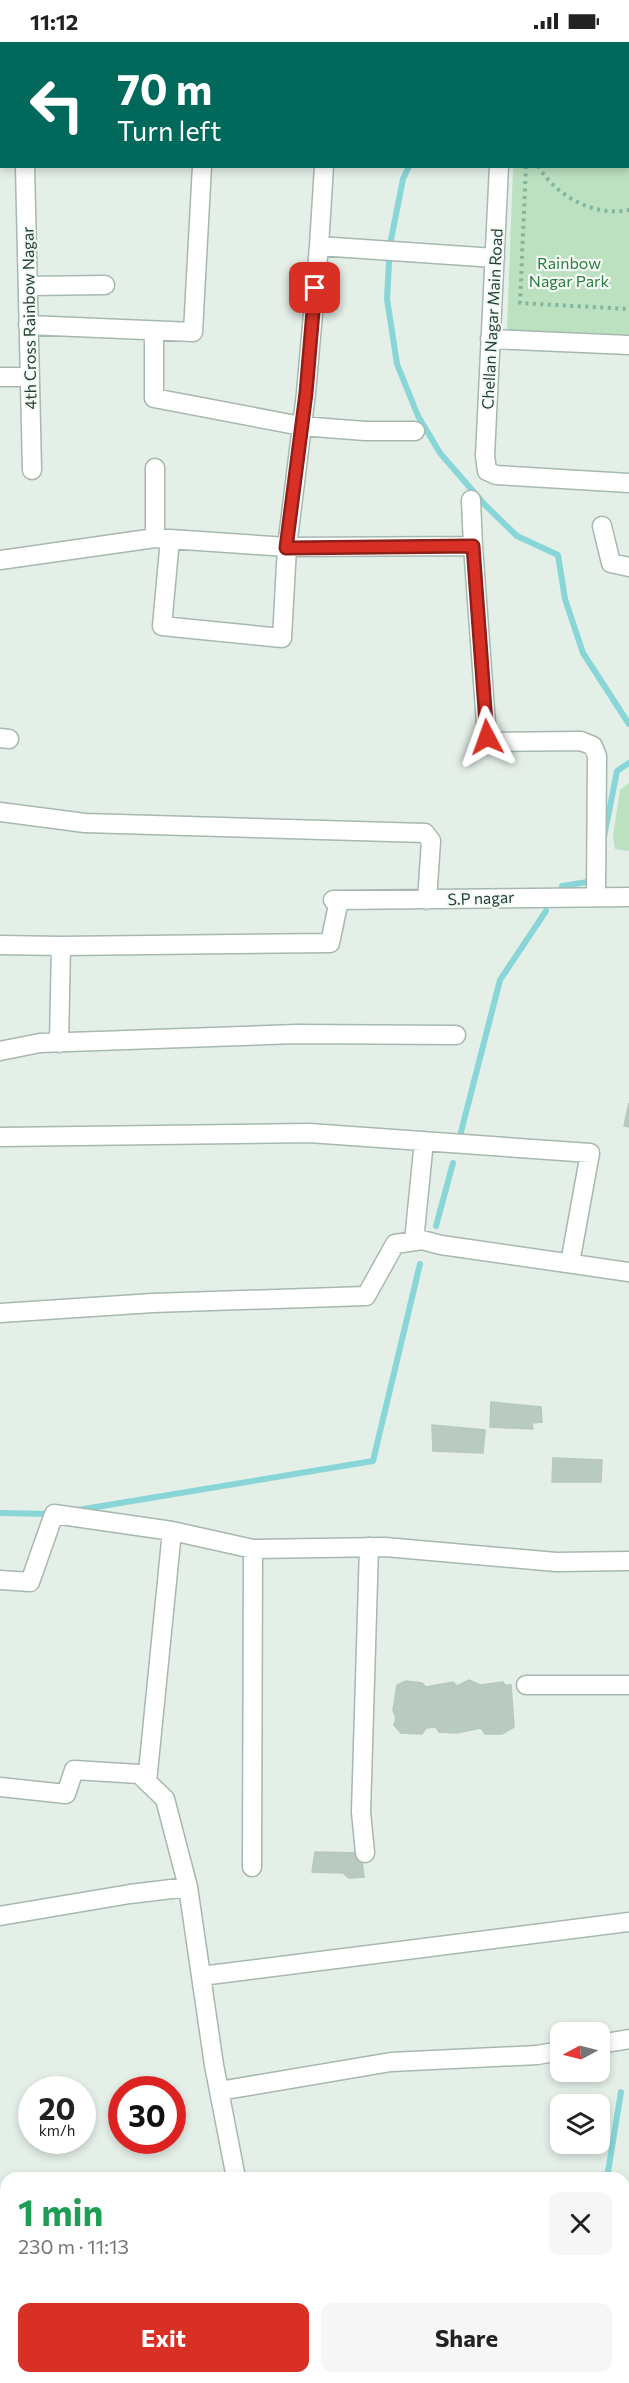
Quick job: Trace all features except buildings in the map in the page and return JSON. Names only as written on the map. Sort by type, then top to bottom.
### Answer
[{"type":"street","name":"4th Cross Rainbow Nagar","points":[[25,168],[32,470]]},
{"type":"street","points":[[28,325],[193,332],[202,168]]},
{"type":"street","points":[[155,468],[162,539],[162,626],[282,638],[286,548],[319,246],[324,168]]},
{"type":"street","name":"Chellan Nagar Main Road","points":[[499,168],[485,456],[487,471],[496,475],[629,483]]},
{"type":"street","points":[[319,246],[495,258]]},
{"type":"street","points":[[28,286],[105,285]]},
{"type":"street","points":[[154,331],[154,398],[301,426],[365,431],[415,431]]},
{"type":"street","points":[[490,339],[629,345]]},
{"type":"street","points":[[0,377],[30,377]]},
{"type":"street","points":[[471,500],[487,737],[494,741],[581,741],[592,746],[597,756],[596,896]]},
{"type":"street","points":[[602,526],[611,563],[629,567]]},
{"type":"street","points":[[0,560],[162,539],[286,548],[473,546]]},
{"type":"street","points":[[0,812],[85,823],[425,833],[431,841],[427,900]]},
{"type":"street","name":"S.P nagar","points":[[61,946],[330,943],[336,900],[629,897]]},
{"type":"street","points":[[0,945],[61,946],[59,1043]]},
{"type":"street","points":[[0,1051],[40,1043],[297,1034],[456,1035]]},
{"type":"street","points":[[0,1137],[309,1133],[590,1153],[570,1263]]},
{"type":"street","points":[[414,1242],[424,1141]]},
{"type":"street","points":[[0,1313],[153,1302],[366,1296],[395,1244],[422,1240],[441,1245],[629,1272]]},
{"type":"street","points":[[0,1580],[30,1582],[54,1514],[172,1531],[253,1549],[369,1547],[556,1562],[629,1561]]},
{"type":"street","points":[[147,1782],[172,1531]]},
{"type":"street","points":[[365,1853],[361,1812],[369,1547]]},
{"type":"street","points":[[252,1868],[253,1549]]},
{"type":"street","points":[[526,1685],[629,1685]]},
{"type":"street","points":[[0,1787],[66,1794],[74,1770],[139,1774],[165,1799],[188,1887],[219,2091],[235,2172]]},
{"type":"street","points":[[0,1917],[130,1894],[188,1887]]},
{"type":"street","points":[[201,1976],[629,1922]]},
{"type":"street","points":[[610,2042],[629,2039]]},
{"type":"street","points":[[219,2091],[391,2062],[550,2053]]},
{"type":"path","points":[[526,168],[520,303],[629,309]]},
{"type":"path","points":[[539,168],[546,178],[572,200],[593,208],[621,212],[629,210]]},
{"type":"green space","name":"Rainbow Nagar Park","points":[[513,168],[629,168],[629,335],[507,330]]},
{"type":"green space","points":[[629,783],[629,851],[615,849],[613,836],[620,790]]},
{"type":"waterway","points":[[390,245],[403,179],[408,168]]},
{"type":"waterway","points":[[389,262],[387,299],[397,364],[418,416],[440,453],[485,505],[517,536],[558,555],[565,599],[583,653],[629,724]]},
{"type":"waterway","points":[[604,837],[617,771],[629,763]]},
{"type":"waterway","points":[[562,886],[594,881]]},
{"type":"waterway","points":[[461,1132],[500,980],[546,911]]},
{"type":"waterway","points":[[436,1226],[453,1163]]},
{"type":"waterway","points":[[78,1510],[373,1461],[420,1264]]},
{"type":"waterway","points":[[0,1513],[50,1514]]},
{"type":"waterway","points":[[608,2172],[621,2092]]},
{"type":"route","points":[[315,288],[306,393],[286,548],[473,546],[487,737]]}]
